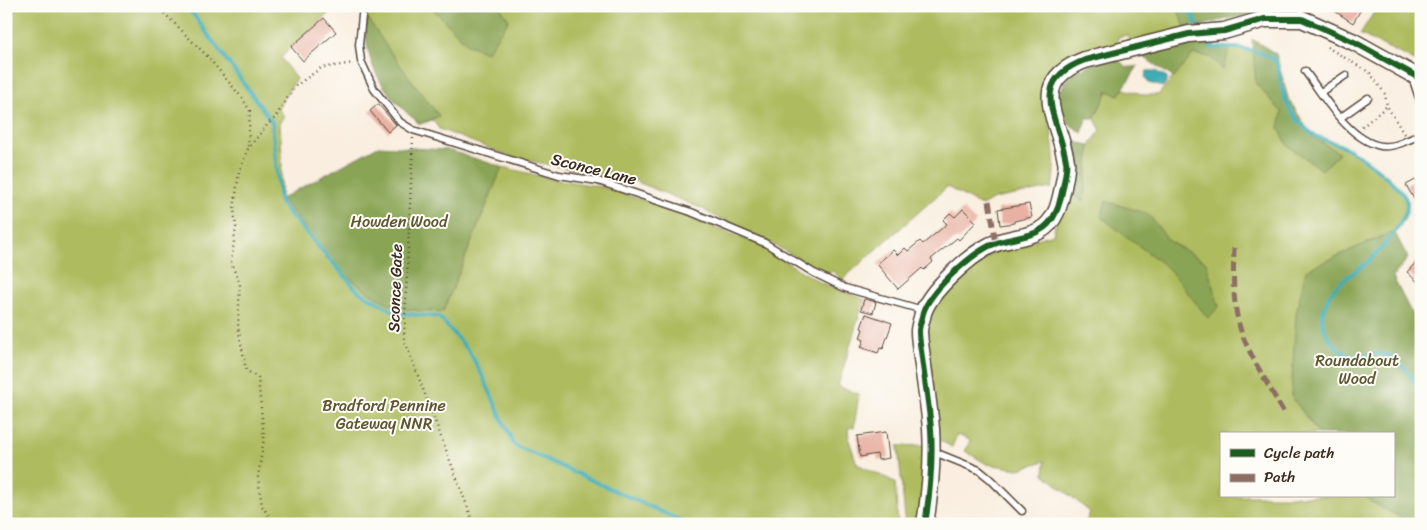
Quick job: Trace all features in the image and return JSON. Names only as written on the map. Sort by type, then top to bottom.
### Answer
[{"type":"street","points":[[925,524],[930,491],[931,430],[919,330],[924,311],[933,296],[957,269],[973,257],[990,246],[1038,233],[1051,223],[1058,210],[1067,162],[1049,96],[1059,73],[1070,65],[1085,60],[1189,34],[1224,31],[1265,19],[1302,19],[1354,42],[1416,76]]},
{"type":"lane","name":"Sconce Lane","points":[[363,6],[359,45],[361,62],[374,89],[400,122],[413,130],[559,175],[598,181],[692,212],[765,243],[814,273],[845,288],[924,311]]},
{"type":"lane","points":[[1305,71],[1348,129],[1355,133],[1381,146],[1398,144],[1421,133]]},
{"type":"lane","points":[[1321,92],[1346,75]]},
{"type":"lane","points":[[1416,76],[1421,104]]},
{"type":"lane","points":[[1340,118],[1368,98]]},
{"type":"lane","points":[[931,451],[979,470],[1022,511]]},
{"type":"path","points":[[157,6],[207,56],[243,99],[250,111],[248,149]]},
{"type":"path","points":[[1327,47],[1370,73],[1385,94],[1388,106],[1408,140]]},
{"type":"path","points":[[273,524],[262,506],[258,477],[264,438],[258,378],[246,370],[238,327],[240,284],[231,263],[236,226],[234,209],[239,172],[248,149],[267,125],[276,118],[294,87],[321,68],[361,62]]},
{"type":"path","points":[[1355,133],[1388,106]]},
{"type":"green space","name":"Bradford Pennine Gateway NNR","points":[[6,6],[337,6],[281,58],[296,79],[278,108],[284,116],[280,122],[282,157],[281,199],[302,223],[318,250],[443,311],[502,167],[553,179],[603,187],[660,206],[755,243],[821,283],[864,299],[838,386],[859,394],[854,427],[848,428],[849,440],[857,464],[895,482],[898,524],[6,524]]},
{"type":"green space","points":[[368,6],[1176,6],[1187,31],[1128,43],[1128,35],[1118,37],[1117,45],[1088,52],[1055,64],[1040,82],[1053,148],[1054,174],[1052,188],[994,199],[982,206],[947,187],[842,280],[833,271],[826,275],[780,248],[703,209],[635,181],[515,158],[439,129],[433,120],[420,124],[391,96],[372,64],[366,37]]},
{"type":"green space","points":[[430,6],[499,6],[509,20],[487,52],[468,45]]},
{"type":"green space","points":[[1176,6],[1223,6],[1225,10],[1230,6],[1299,6],[1306,12],[1231,18],[1187,31]]},
{"type":"green space","points":[[1378,6],[1421,6],[1421,64],[1360,34]]},
{"type":"green space","points":[[367,17],[391,53],[439,116],[420,124],[386,90],[372,64],[368,50],[366,34]]},
{"type":"green space","points":[[1222,34],[1213,48],[1230,47],[1223,70],[1210,57],[1193,54],[1174,78],[1141,55],[1194,36]]},
{"type":"green space","points":[[1252,39],[1276,54],[1288,98],[1312,136],[1339,153],[1322,170],[1288,146],[1279,128],[1282,112],[1256,84]]},
{"type":"green space","points":[[1230,47],[1255,51],[1282,88],[1303,125],[1315,136],[1344,147],[1380,171],[1394,184],[1407,202],[1406,214],[1394,231],[1306,270],[1291,396],[1318,432],[1220,432],[1220,498],[1368,498],[1406,520],[1407,524],[1085,524],[1090,512],[1044,474],[1045,461],[1019,469],[987,464],[965,451],[970,440],[957,435],[952,447],[939,440],[926,323],[939,300],[955,280],[986,256],[1053,234],[1064,192],[1084,201],[1090,145],[1101,130],[1094,118],[1108,91],[1119,95],[1124,89],[1145,95],[1158,95],[1193,54]]},
{"type":"green space","points":[[1099,61],[1120,61],[1128,67],[1138,66],[1119,95],[1108,91],[1094,118],[1087,118],[1082,133],[1061,118],[1057,97],[1069,75]]},
{"type":"green space","points":[[1067,141],[1090,145],[1084,201],[1064,192]]},
{"type":"green space","name":"Howden Wood","points":[[378,146],[448,150],[502,167],[443,312],[398,309],[368,292],[333,265],[318,250],[302,223],[281,199]]},
{"type":"green space","points":[[1106,201],[1148,214],[1170,242],[1206,262],[1219,307],[1208,318],[1168,268],[1101,217]]},
{"type":"green space","name":"Roundabout Wood","points":[[1394,231],[1408,258],[1393,277],[1421,332],[1421,524],[1407,524],[1406,520],[1368,498],[1394,498],[1394,432],[1318,432],[1291,396],[1296,314],[1306,270]]},
{"type":"green space","points":[[926,445],[918,524],[908,524],[905,518],[898,446]]},
{"type":"water","points":[[1147,71],[1155,71],[1167,77],[1163,87],[1149,83],[1145,77]]},
{"type":"building","points":[[1327,6],[1363,6],[1353,23]]},
{"type":"building","points":[[324,18],[336,32],[303,61],[291,47]]},
{"type":"building","points":[[378,104],[396,125],[388,132],[370,111]]},
{"type":"building","points":[[1421,177],[1421,195],[1414,199],[1406,185]]},
{"type":"building","points":[[1029,204],[1032,217],[1000,225],[998,209]]},
{"type":"building","points":[[963,209],[976,222],[959,240],[957,238],[931,259],[933,262],[924,270],[922,268],[898,289],[877,264],[893,250],[898,255],[905,248],[908,251],[920,241],[923,244],[947,224],[943,220],[950,213],[955,217]]},
{"type":"building","points":[[1421,257],[1421,285],[1407,272]]},
{"type":"building","points":[[864,299],[876,302],[873,313],[861,310]]},
{"type":"building","points":[[866,314],[892,323],[883,349],[880,348],[878,353],[861,347],[864,340],[860,338],[863,329],[861,328]]},
{"type":"building","points":[[886,432],[889,458],[878,460],[877,454],[860,457],[857,436]]},
{"type":"waterway","points":[[187,6],[272,122],[280,203],[358,291],[397,313],[439,317],[469,351],[514,445],[688,524]]},
{"type":"waterway","points":[[1187,6],[1199,28]]},
{"type":"waterway","points":[[1206,38],[1212,48],[1245,49],[1275,60],[1286,102],[1303,126],[1317,137],[1342,146],[1358,155],[1389,179],[1404,196],[1407,203],[1406,210],[1398,227],[1385,245],[1371,259],[1332,291],[1322,318],[1327,335],[1346,354],[1356,357],[1379,353],[1388,355],[1402,366],[1421,391]]},
{"type":"marked path","points":[[989,201],[996,244]]},
{"type":"marked path","points":[[1234,248],[1234,294],[1240,328],[1253,357],[1284,413]]},
{"type":"cycle path","points":[[925,524],[931,477],[932,441],[919,334],[923,313],[927,304],[941,285],[980,251],[998,242],[1035,233],[1050,222],[1056,212],[1065,178],[1066,161],[1053,116],[1051,90],[1056,79],[1067,69],[1085,60],[1189,34],[1224,31],[1265,19],[1302,19],[1354,42],[1421,79]]}]
